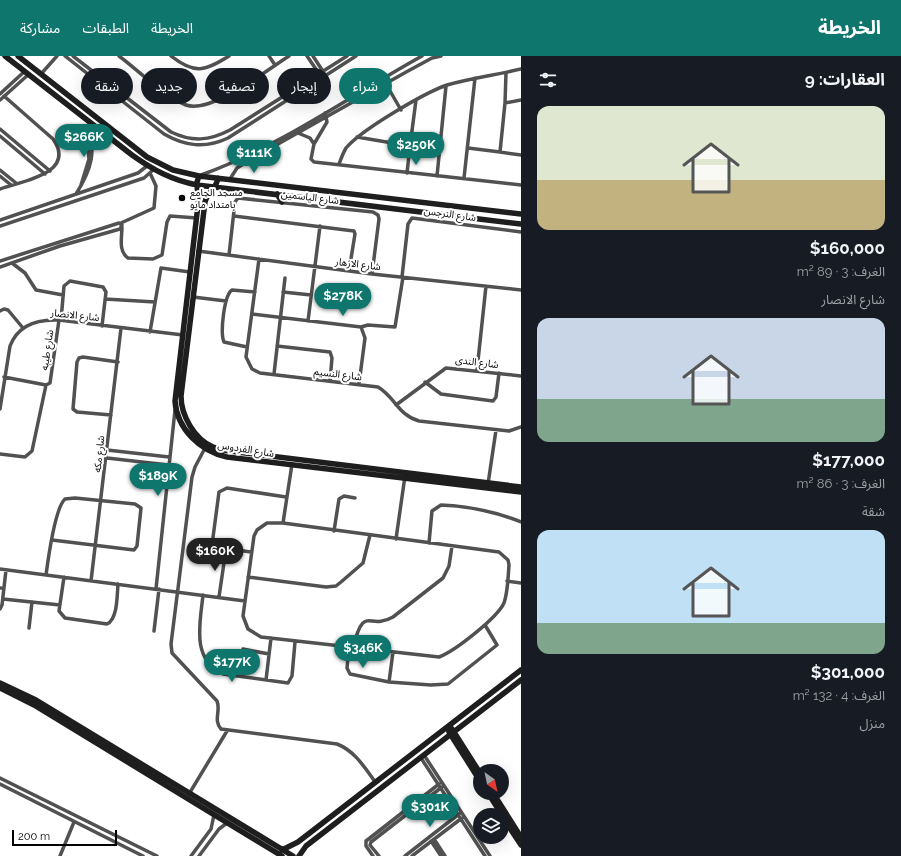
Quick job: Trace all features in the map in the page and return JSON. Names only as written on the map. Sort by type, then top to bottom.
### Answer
[{"type":"street","points":[[5,56],[150,170],[172,179],[197,185],[521,224]]},
{"type":"street","points":[[18,56],[147,157],[173,170],[199,176],[521,214]]},
{"type":"street","points":[[41,74],[57,56]]},
{"type":"street","points":[[65,56],[154,128],[182,143],[198,146],[222,141],[282,104]]},
{"type":"street","points":[[73,56],[171,132],[183,138],[199,140],[218,136],[277,100]]},
{"type":"street","points":[[119,56],[174,98],[187,105],[196,107],[214,103],[289,56]]},
{"type":"street","points":[[172,56],[186,66],[199,70],[211,67],[229,56]]},
{"type":"street","points":[[269,56],[275,65]]},
{"type":"street","points":[[307,56],[317,68]]},
{"type":"street","points":[[313,56],[319,68]]},
{"type":"street","points":[[329,68],[347,56]]},
{"type":"street","points":[[331,73],[356,56]]},
{"type":"street","points":[[392,74],[422,56]]},
{"type":"street","points":[[392,80],[420,64],[441,56]]},
{"type":"street","points":[[339,164],[345,149],[357,137],[416,100],[446,86],[475,78],[521,69]]},
{"type":"street","points":[[0,94],[27,72]]},
{"type":"street","points":[[0,100],[27,72]]},
{"type":"street","points":[[500,152],[505,103],[506,73]]},
{"type":"street","points":[[464,178],[475,78]]},
{"type":"street","points":[[437,176],[446,86]]},
{"type":"street","points":[[392,94],[401,110]]},
{"type":"street","points":[[0,188],[50,171],[60,157],[58,146],[48,134],[4,96]]},
{"type":"street","points":[[67,104],[72,99]]},
{"type":"street","points":[[407,173],[416,100]]},
{"type":"street","points":[[505,103],[521,100]]},
{"type":"street","points":[[199,176],[249,155],[340,104]]},
{"type":"street","points":[[230,179],[237,168],[245,162],[351,104]]},
{"type":"street","points":[[268,106],[271,111]]},
{"type":"street","points":[[325,113],[327,118],[326,124],[314,144],[311,158],[313,162],[521,185]]},
{"type":"street","points":[[76,194],[81,186],[88,159],[88,139],[91,134],[89,122]]},
{"type":"street","points":[[0,129],[50,171]]},
{"type":"street","points":[[296,129],[298,133],[310,138],[314,144]]},
{"type":"street","points":[[0,136],[44,174]]},
{"type":"street","points":[[357,137],[410,146]]},
{"type":"street","points":[[468,148],[521,155]]},
{"type":"street","points":[[0,170],[16,183]]},
{"type":"street","points":[[150,170],[140,179],[1,226],[0,219],[150,170]]},
{"type":"street","points":[[0,267],[122,225],[154,208],[156,186],[150,170]]},
{"type":"street","points":[[0,176],[11,185]]},
{"type":"street","name":"شارع الفردوس","points":[[199,176],[197,185],[198,200],[193,297],[181,401],[185,417],[194,431],[207,444],[218,449],[292,462],[520,490]]},
{"type":"street","name":"شارع الفردوس","points":[[218,178],[215,187],[206,198],[196,251],[190,272],[175,392],[175,409],[186,431],[204,450],[227,458],[292,462]]},
{"type":"street","points":[[277,194],[282,202]]},
{"type":"street","name":"شارع الياسمين","points":[[229,255],[235,202],[238,198],[363,211],[375,213],[379,220],[372,274]]},
{"type":"street","points":[[363,211],[364,204]]},
{"type":"street","points":[[441,221],[442,214]]},
{"type":"street","points":[[122,225],[122,248],[125,256],[128,258],[153,259],[162,255],[167,222],[170,216],[197,218]]},
{"type":"street","points":[[234,216],[354,231],[355,234],[349,271]]},
{"type":"street","name":"شارع النرجس","points":[[402,277],[409,222],[416,218],[521,232]]},
{"type":"street","points":[[0,261],[122,225]]},
{"type":"street","points":[[308,321],[320,226]]},
{"type":"street","name":"شارع الازهار","points":[[196,251],[372,274],[521,290]]},
{"type":"street","name":"شارع النسيم","points":[[259,259],[247,347],[247,362],[256,372],[378,387],[388,394],[407,416],[419,421],[509,431],[521,427]]},
{"type":"street","points":[[12,263],[25,273],[36,290],[63,294],[66,284],[70,281],[101,285],[106,292],[102,326]]},
{"type":"street","points":[[150,332],[162,268],[190,272]]},
{"type":"street","points":[[252,314],[361,327],[368,325],[395,327],[402,277]]},
{"type":"street","points":[[274,374],[285,278]]},
{"type":"street","points":[[477,370],[486,286]]},
{"type":"street","points":[[247,347],[224,342],[222,330],[226,302],[228,294],[232,290],[255,292]]},
{"type":"street","points":[[283,292],[311,295]]},
{"type":"street","name":"شارع طيبه","points":[[0,374],[46,385],[51,381],[63,294]]},
{"type":"street","points":[[193,297],[226,302]]},
{"type":"street","points":[[105,299],[155,302]]},
{"type":"street","points":[[0,311],[4,309],[8,310],[23,328],[13,338],[0,409]]},
{"type":"street","name":"شارع الانصار","points":[[23,328],[41,320],[60,320],[150,332],[188,335]]},
{"type":"street","points":[[359,384],[365,338],[361,327]]},
{"type":"street","name":"شارع مكه","points":[[91,580],[102,501],[121,328]]},
{"type":"street","points":[[277,346],[330,352],[332,358],[330,381]]},
{"type":"street","points":[[111,415],[77,412],[73,408],[77,362],[79,358],[83,357],[118,362]]},
{"type":"street","name":"شارع الندى","points":[[396,405],[425,382],[446,368],[477,370],[521,376]]},
{"type":"street","points":[[425,382],[441,394],[493,401],[496,397],[499,373]]},
{"type":"street","points":[[0,454],[25,457],[32,451],[46,385]]},
{"type":"street","points":[[154,631],[168,466],[175,409]]},
{"type":"street","points":[[488,486],[496,430]]},
{"type":"street","points":[[108,450],[169,457]]},
{"type":"street","points":[[204,450],[195,467],[192,477],[177,591],[171,644],[172,653],[217,701],[219,708],[217,723],[221,729],[227,731],[337,744],[344,747],[356,756],[376,783]]},
{"type":"street","points":[[107,458],[168,466]]},
{"type":"street","points":[[282,523],[292,462]]},
{"type":"street","points":[[396,539],[405,476]]},
{"type":"street","points":[[251,552],[214,547],[211,541],[218,496],[222,490],[227,488],[286,497]]},
{"type":"street","points":[[334,531],[339,499],[344,496],[355,498]]},
{"type":"street","points":[[46,575],[52,540],[60,507],[63,501],[75,498],[135,504],[141,508],[137,546],[132,550],[52,540]]},
{"type":"street","points":[[429,543],[432,511],[435,507],[441,505],[479,510],[521,522]]},
{"type":"street","points":[[267,523],[282,523],[396,539],[502,554],[508,560],[507,581],[504,602],[496,616],[450,651],[439,657],[295,642],[261,637],[248,629],[243,616],[244,601],[254,536],[261,526],[267,523]]},
{"type":"street","points":[[248,577],[326,587],[336,586],[363,563],[370,535]]},
{"type":"street","points":[[353,647],[362,623],[366,621],[385,620],[393,617],[443,578],[450,566],[452,546]]},
{"type":"street","points":[[219,597],[226,549]]},
{"type":"street","points":[[0,569],[177,591],[244,601]]},
{"type":"street","points":[[0,609],[3,599],[6,570]]},
{"type":"street","points":[[64,577],[59,611],[65,618],[107,624],[114,617],[118,584]]},
{"type":"street","points":[[507,581],[521,583]]},
{"type":"street","points":[[203,595],[200,643],[207,662],[223,674],[284,683],[290,682],[292,676],[295,642]]},
{"type":"street","points":[[3,599],[60,605]]},
{"type":"street","points":[[29,628],[32,602]]},
{"type":"street","points":[[348,647],[347,668],[350,674],[389,682],[431,685],[448,684],[454,681],[497,645],[485,625]]},
{"type":"street","points":[[266,680],[270,638]]},
{"type":"street","points":[[243,649],[269,654]]},
{"type":"street","points":[[389,682],[393,652]]},
{"type":"street","points":[[282,853],[295,845],[376,783],[521,670]]},
{"type":"street","points":[[299,856],[306,846],[521,680]]},
{"type":"street","points":[[0,683],[36,700],[189,794],[214,815],[276,852],[293,856]]},
{"type":"street","points":[[0,688],[30,703],[282,853]]},
{"type":"street","points":[[448,727],[473,769]]},
{"type":"street","points":[[189,794],[227,731]]},
{"type":"street","points":[[452,734],[474,764]]},
{"type":"street","points":[[422,756],[460,813],[485,856]]},
{"type":"street","points":[[0,778],[157,856]]},
{"type":"street","points":[[0,784],[143,856]]},
{"type":"street","points":[[368,846],[441,785]]},
{"type":"street","points":[[497,800],[521,837]]},
{"type":"street","points":[[405,856],[460,813]]},
{"type":"street","points":[[191,856],[212,826],[214,815]]},
{"type":"street","points":[[412,856],[463,818]]},
{"type":"street","points":[[463,818],[490,856]]},
{"type":"street","points":[[60,856],[74,822]]},
{"type":"street","points":[[200,856],[219,829],[227,823]]},
{"type":"street","points":[[509,826],[521,846]]},
{"type":"street","points":[[433,840],[441,856]]},
{"type":"street","points":[[433,840],[445,856]]},
{"type":"street","points":[[368,846],[373,856]]},
{"type":"street","points":[[368,846],[378,856]]},
{"type":"place","name":"مسجد الجامع بامتداد مايو","points":[[182,198]]}]
